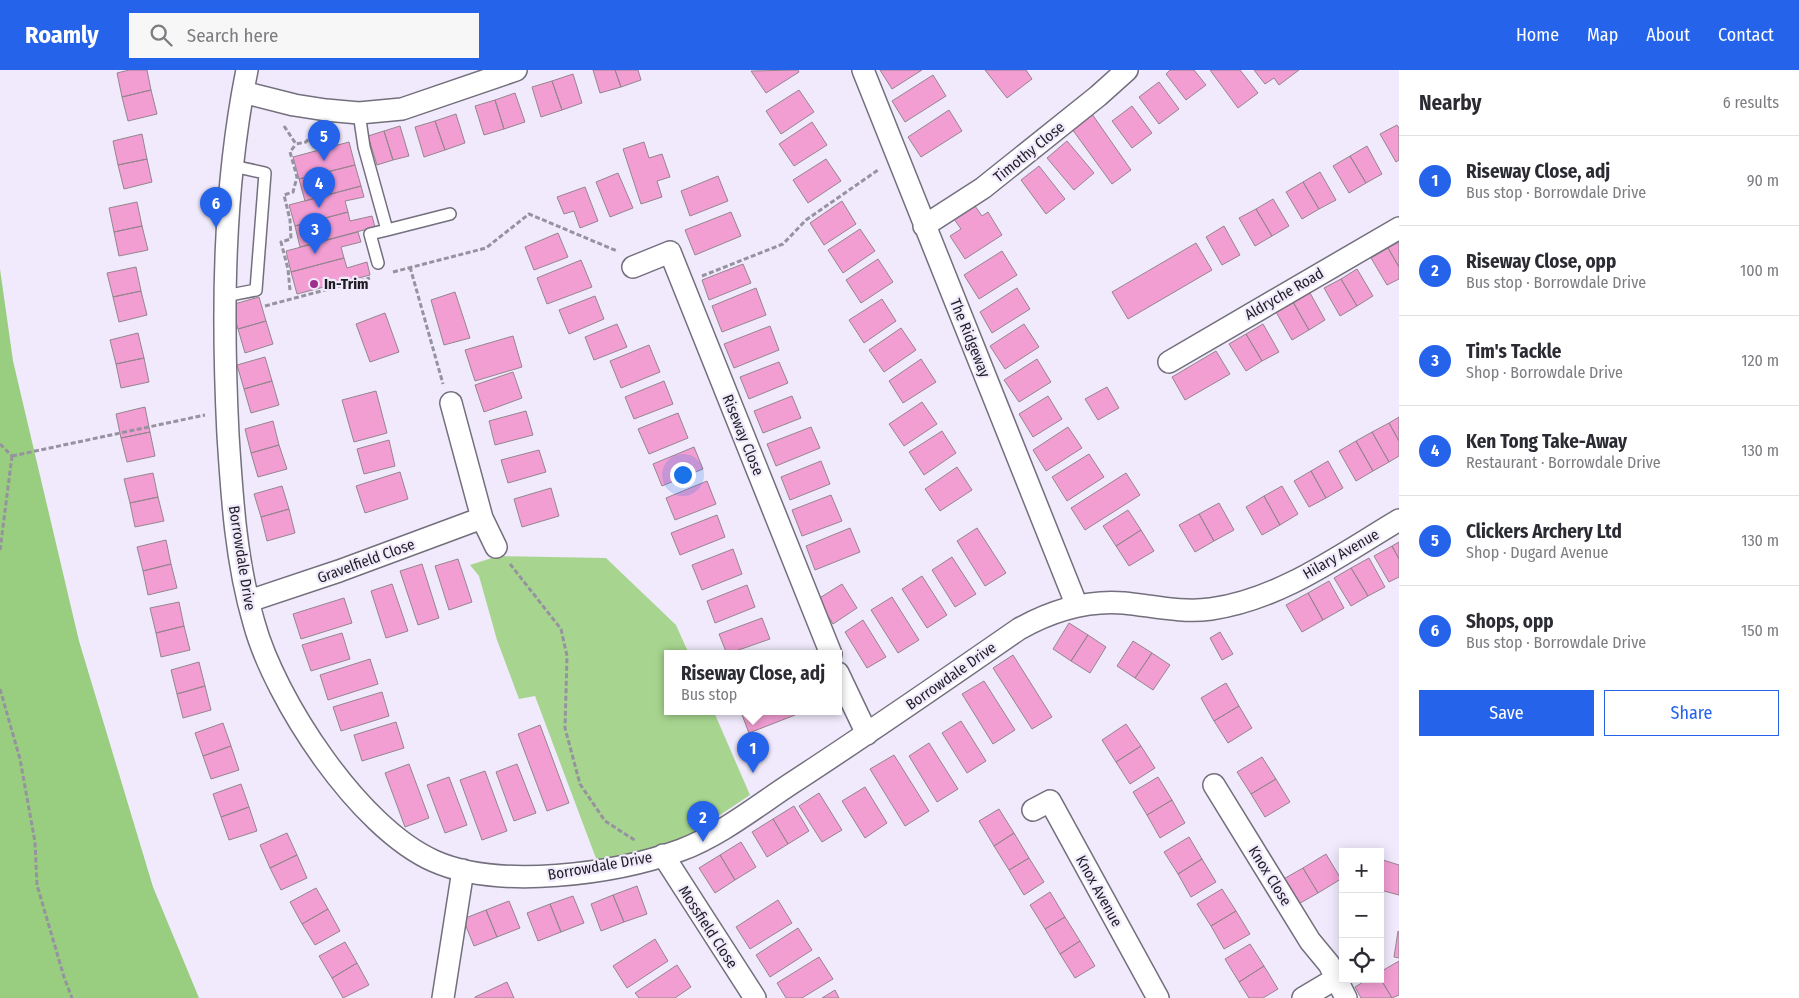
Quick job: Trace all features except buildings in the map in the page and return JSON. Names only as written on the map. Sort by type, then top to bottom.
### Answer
[{"type":"street","name":"Borrowdale Drive","points":[[247,70],[232,166],[224,347],[227,410],[241,568],[256,631],[278,687],[315,747],[367,810],[410,847],[434,861],[481,874],[540,876],[620,866],[682,849],[717,831],[867,734],[1019,629],[1043,616],[1077,606],[1122,603],[1182,610],[1209,610],[1255,599],[1283,588]]},
{"type":"street","points":[[243,92],[294,105],[359,113],[402,109],[516,70]]},
{"type":"street","name":"The Ridgeway","points":[[863,70],[1077,606]]},
{"type":"street","name":"Timothy Close","points":[[924,226],[983,188],[1098,96],[1127,70]]},
{"type":"street","name":"Aldryche Road","points":[[1169,362],[1399,228]]},
{"type":"street","name":"Riseway Close","points":[[633,267],[670,252],[829,650]]},
{"type":"street","points":[[451,403],[482,518],[496,547]]},
{"type":"street","name":"Gravelfield Close","points":[[249,601],[339,571],[482,518]]},
{"type":"street","name":"Hilary Avenue","points":[[1283,588],[1399,520]]},
{"type":"street","points":[[842,681],[867,734]]},
{"type":"street","name":"Knox Close","points":[[1214,785],[1310,941],[1336,967],[1346,998]]},
{"type":"street","name":"Knox Avenue","points":[[1033,810],[1050,801],[1158,998]]},
{"type":"street","name":"Mossfield Close","points":[[661,855],[755,998]]},
{"type":"street","points":[[443,998],[463,870]]},
{"type":"street","points":[[1303,998],[1336,967]]},
{"type":"lane","points":[[359,113],[364,147],[387,230]]},
{"type":"lane","points":[[225,296],[256,290],[265,173],[232,166]]},
{"type":"lane","points":[[378,263],[370,234],[450,214]]},
{"type":"path","points":[[290,290],[288,269],[281,242],[291,239],[290,220],[284,195],[293,192],[296,177],[290,152],[296,144]]},
{"type":"path","points":[[682,284],[783,244],[806,220],[875,172],[899,161]]},
{"type":"path","points":[[391,272],[486,248],[529,214],[621,253],[633,267]]},
{"type":"path","points":[[410,267],[447,397],[451,403]]},
{"type":"path","points":[[262,306],[299,299],[373,277]]},
{"type":"path","points":[[12,456],[227,410]]},
{"type":"path","points":[[0,444],[12,456]]},
{"type":"path","points":[[0,550],[12,456]]},
{"type":"path","points":[[496,547],[561,629],[566,656],[565,728],[580,784],[605,821],[661,855]]},
{"type":"path","points":[[0,688],[20,759],[35,842],[37,885],[72,998]]},
{"type":"green space","points":[[0,269],[13,361],[79,641],[153,887],[199,998],[0,998]]},
{"type":"green space","points":[[498,556],[606,558],[676,625],[687,650],[664,650],[664,715],[715,715],[750,795],[672,847],[600,869],[535,696],[519,699],[497,640],[479,576],[470,565]]},
{"type":"place","name":"Clickers Archery Ltd","points":[[324,161]]},
{"type":"place","name":"Ken Tong Take-Away","points":[[319,208]]},
{"type":"place","name":"Shops, opp","points":[[216,228]]},
{"type":"place","name":"Tim's Tackle","points":[[315,254]]},
{"type":"place","name":"In-Trim","points":[[314,284]]},
{"type":"place","name":"Riseway Close, adj","points":[[753,773]]},
{"type":"place","name":"Riseway Close, opp","points":[[703,842]]}]
